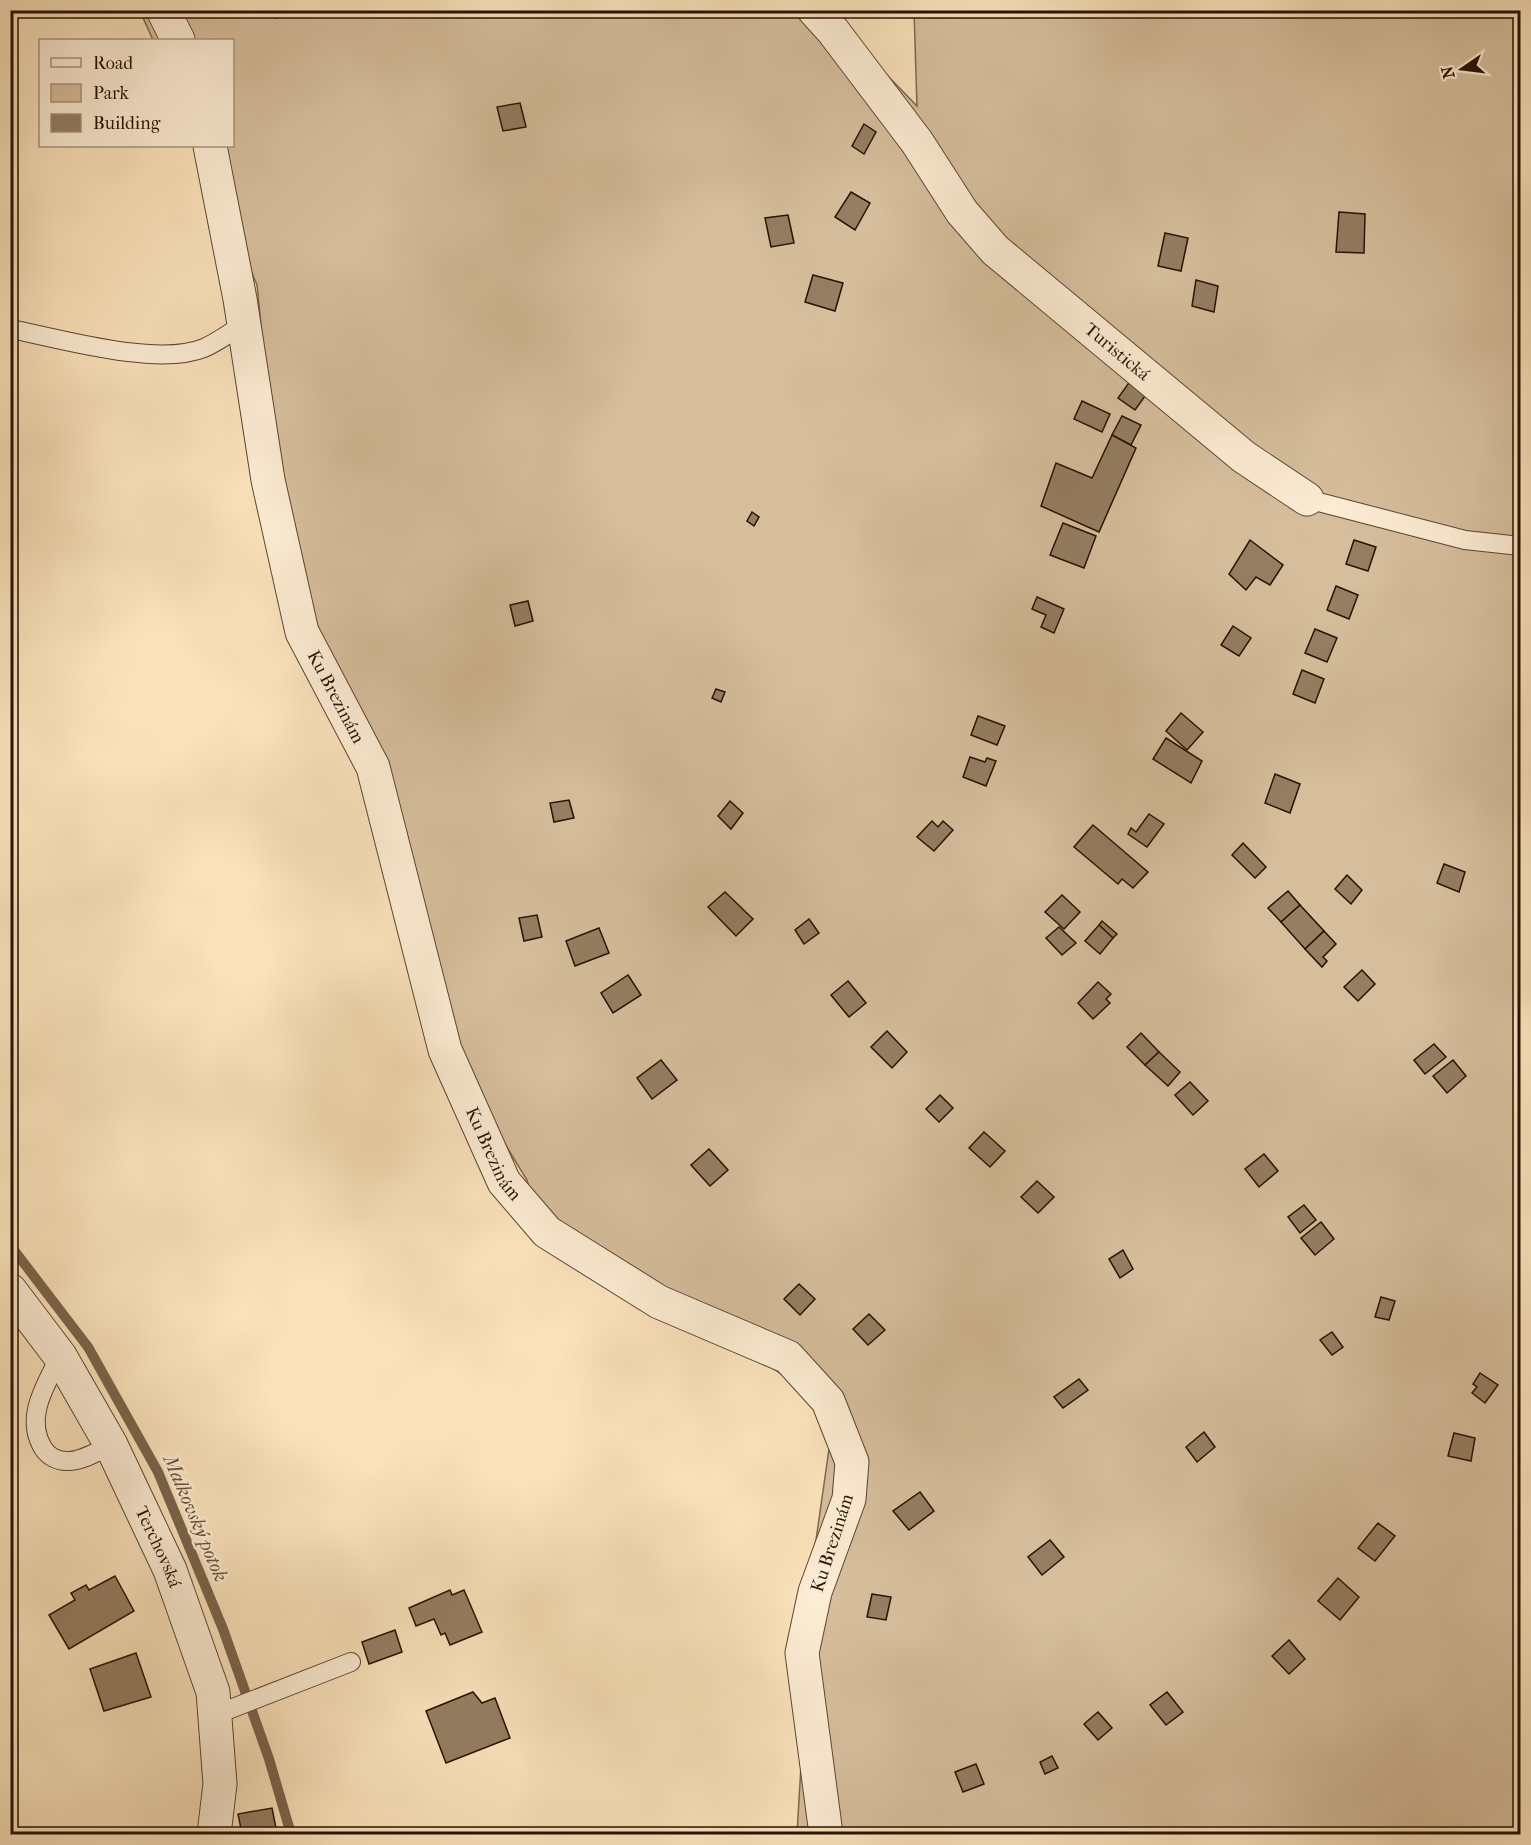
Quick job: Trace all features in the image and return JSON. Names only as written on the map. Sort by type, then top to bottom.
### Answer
[{"type":"street","points":[[163,10],[178,39]]},
{"type":"street","name":"Turistická","points":[[814,10],[833,31],[916,142],[962,212],[995,250],[1244,457],[1307,499]]},
{"type":"street","name":"Ku Brezinám","points":[[210,147],[244,324],[268,480],[302,632],[373,767],[445,1050],[504,1182],[548,1232],[659,1302],[788,1358],[828,1401],[852,1462],[849,1499],[815,1592],[802,1653],[826,1834]]},
{"type":"street","name":"Terchovská","points":[[10,1290],[60,1356],[111,1445],[170,1570],[220,1713],[220,1785],[214,1834]]},
{"type":"lane","points":[[11,329],[121,351],[170,355],[203,348],[244,324]]},
{"type":"lane","name":"Turistická","points":[[1307,499],[1465,540],[1521,546]]},
{"type":"lane","points":[[60,1356],[38,1402],[35,1417],[37,1439],[45,1452],[54,1459],[68,1462],[111,1445]]},
{"type":"lane","points":[[220,1713],[351,1662]]},
{"type":"green space","points":[[140,11],[825,11],[917,106],[914,11],[1520,11],[1520,1834],[797,1834],[813,1561],[835,1407],[539,1224],[527,1180],[445,1046],[371,782],[286,581],[257,285],[198,147],[234,147],[234,39],[153,39]]},
{"type":"building","points":[[275,10],[306,10],[276,18]]},
{"type":"building","points":[[520,103],[526,127],[503,131],[497,107]]},
{"type":"building","points":[[864,124],[876,132],[864,154],[852,146]]},
{"type":"building","points":[[851,192],[870,203],[855,230],[835,217]]},
{"type":"building","points":[[1339,212],[1365,214],[1364,253],[1336,252]]},
{"type":"building","points":[[788,215],[794,243],[771,247],[765,218]]},
{"type":"building","points":[[1165,233],[1188,238],[1181,271],[1158,266]]},
{"type":"building","points":[[813,275],[843,283],[835,311],[805,302]]},
{"type":"building","points":[[1196,280],[1218,286],[1214,312],[1192,306]]},
{"type":"building","points":[[1131,380],[1148,392],[1135,410],[1118,398]]},
{"type":"building","points":[[1082,401],[1110,414],[1102,432],[1074,419]]},
{"type":"building","points":[[1122,416],[1141,425],[1131,445],[1112,435]]},
{"type":"building","points":[[1112,435],[1136,448],[1099,532],[1041,506],[1056,463],[1092,478]]},
{"type":"building","points":[[752,512],[759,517],[754,526],[747,521]]},
{"type":"building","points":[[1063,523],[1096,536],[1084,568],[1050,555]]},
{"type":"building","points":[[1250,540],[1283,565],[1270,585],[1256,577],[1246,590],[1229,574]]},
{"type":"building","points":[[1354,540],[1376,547],[1368,571],[1346,564]]},
{"type":"building","points":[[1336,586],[1358,595],[1349,619],[1327,610]]},
{"type":"building","points":[[1037,597],[1064,609],[1054,633],[1041,627],[1046,615],[1032,609]]},
{"type":"building","points":[[528,601],[533,621],[515,626],[510,605]]},
{"type":"building","points":[[1233,626],[1251,638],[1239,656],[1221,645]]},
{"type":"building","points":[[1315,629],[1337,638],[1327,662],[1305,653]]},
{"type":"building","points":[[1302,670],[1324,679],[1315,703],[1293,694]]},
{"type":"building","points":[[716,689],[725,692],[721,702],[712,698]]},
{"type":"building","points":[[1181,713],[1203,732],[1187,750],[1166,731]]},
{"type":"building","points":[[978,716],[1005,726],[997,745],[971,735]]},
{"type":"building","points":[[1166,738],[1202,761],[1191,783],[1153,759]]},
{"type":"building","points":[[970,757],[985,762],[987,758],[996,761],[986,786],[963,777]]},
{"type":"building","points":[[1275,774],[1300,784],[1290,813],[1265,803]]},
{"type":"building","points":[[569,800],[574,818],[554,822],[550,803]]},
{"type":"building","points":[[730,801],[743,813],[731,829],[718,816]]},
{"type":"building","points":[[1149,814],[1164,824],[1147,847],[1128,834],[1131,828],[1136,832]]},
{"type":"building","points":[[932,821],[938,827],[943,821],[953,830],[934,851],[917,837]]},
{"type":"building","points":[[1093,825],[1148,872],[1133,888],[1122,879],[1118,884],[1074,847]]},
{"type":"building","points":[[1243,843],[1266,867],[1255,878],[1232,855]]},
{"type":"building","points":[[1444,864],[1465,872],[1459,892],[1437,883]]},
{"type":"building","points":[[1347,875],[1362,890],[1351,904],[1335,889]]},
{"type":"building","points":[[1288,891],[1300,905],[1281,922],[1268,908]]},
{"type":"building","points":[[725,892],[753,919],[736,936],[708,907]]},
{"type":"building","points":[[1062,895],[1080,912],[1064,929],[1045,912]]},
{"type":"building","points":[[1300,905],[1324,931],[1305,949],[1281,922]]},
{"type":"building","points":[[537,915],[542,937],[524,941],[519,918]]},
{"type":"building","points":[[809,919],[819,933],[804,944],[795,930]]},
{"type":"building","points":[[1102,921],[1117,934],[1113,938],[1099,925]]},
{"type":"building","points":[[1099,925],[1113,938],[1100,954],[1085,941]]},
{"type":"building","points":[[1059,927],[1076,943],[1062,955],[1046,938]]},
{"type":"building","points":[[599,928],[609,953],[575,966],[566,941]]},
{"type":"building","points":[[1324,931],[1336,944],[1323,957],[1327,961],[1322,967],[1305,949]]},
{"type":"building","points":[[1362,970],[1375,984],[1358,1001],[1344,987]]},
{"type":"building","points":[[628,975],[641,995],[613,1013],[601,993]]},
{"type":"building","points":[[848,981],[866,1003],[849,1017],[831,995]]},
{"type":"building","points":[[1098,982],[1111,994],[1106,999],[1110,1003],[1093,1019],[1078,1003]]},
{"type":"building","points":[[887,1031],[907,1052],[892,1068],[871,1047]]},
{"type":"building","points":[[1141,1033],[1159,1052],[1145,1065],[1127,1047]]},
{"type":"building","points":[[1434,1044],[1446,1057],[1425,1074],[1414,1060]]},
{"type":"building","points":[[1159,1052],[1180,1072],[1168,1086],[1145,1065]]},
{"type":"building","points":[[661,1060],[677,1080],[652,1099],[637,1078]]},
{"type":"building","points":[[1453,1060],[1466,1076],[1447,1093],[1433,1076]]},
{"type":"building","points":[[1190,1082],[1208,1101],[1193,1115],[1175,1095]]},
{"type":"building","points":[[940,1095],[953,1108],[939,1122],[926,1109]]},
{"type":"building","points":[[984,1132],[1005,1151],[990,1167],[969,1148]]},
{"type":"building","points":[[709,1149],[728,1170],[710,1186],[691,1165]]},
{"type":"building","points":[[1264,1154],[1278,1171],[1259,1187],[1245,1169]]},
{"type":"building","points":[[1037,1181],[1054,1197],[1038,1213],[1021,1197]]},
{"type":"building","points":[[1304,1205],[1316,1220],[1300,1233],[1288,1217]]},
{"type":"building","points":[[1321,1222],[1334,1239],[1315,1255],[1301,1238]]},
{"type":"building","points":[[1123,1250],[1133,1269],[1120,1278],[1109,1259]]},
{"type":"building","points":[[799,1284],[815,1299],[800,1315],[784,1299]]},
{"type":"building","points":[[1381,1297],[1395,1301],[1389,1320],[1375,1317]]},
{"type":"building","points":[[869,1314],[885,1330],[868,1345],[853,1329]]},
{"type":"building","points":[[1332,1332],[1343,1347],[1332,1355],[1320,1340]]},
{"type":"building","points":[[1480,1373],[1498,1385],[1485,1403],[1472,1393],[1477,1387],[1473,1384]]},
{"type":"building","points":[[1079,1379],[1088,1390],[1063,1408],[1054,1397]]},
{"type":"building","points":[[1204,1432],[1215,1447],[1197,1462],[1186,1447]]},
{"type":"building","points":[[1454,1433],[1475,1438],[1471,1461],[1448,1456]]},
{"type":"building","points":[[920,1492],[934,1511],[909,1530],[893,1511]]},
{"type":"building","points":[[1378,1523],[1395,1536],[1375,1561],[1358,1548]]},
{"type":"building","points":[[1050,1540],[1064,1557],[1042,1575],[1028,1557]]},
{"type":"building","points":[[115,1576],[134,1611],[69,1649],[49,1615],[75,1600],[71,1593],[86,1585],[89,1590]]},
{"type":"building","points":[[1338,1578],[1359,1597],[1340,1620],[1318,1601]]},
{"type":"building","points":[[450,1590],[452,1595],[464,1590],[482,1632],[450,1645],[445,1633],[441,1635],[434,1619],[416,1626],[409,1608]]},
{"type":"building","points":[[872,1594],[891,1597],[886,1620],[867,1617]]},
{"type":"building","points":[[395,1630],[402,1652],[369,1664],[362,1642]]},
{"type":"building","points":[[1289,1640],[1305,1659],[1289,1674],[1272,1656]]},
{"type":"building","points":[[136,1653],[151,1697],[104,1711],[90,1669]]},
{"type":"building","points":[[473,1692],[482,1703],[495,1698],[510,1738],[446,1763],[426,1711]]},
{"type":"building","points":[[1167,1692],[1183,1712],[1166,1725],[1150,1705]]},
{"type":"building","points":[[1098,1712],[1112,1728],[1098,1740],[1084,1724]]},
{"type":"building","points":[[1052,1756],[1058,1768],[1045,1774],[1040,1762]]},
{"type":"building","points":[[976,1764],[984,1784],[963,1792],[955,1772]]},
{"type":"building","points":[[272,1808],[277,1833],[242,1834],[238,1814]]},
{"type":"waterway","name":"Malkovský potok","points":[[10,1245],[88,1347],[158,1472],[223,1629],[269,1759],[291,1834]]}]
